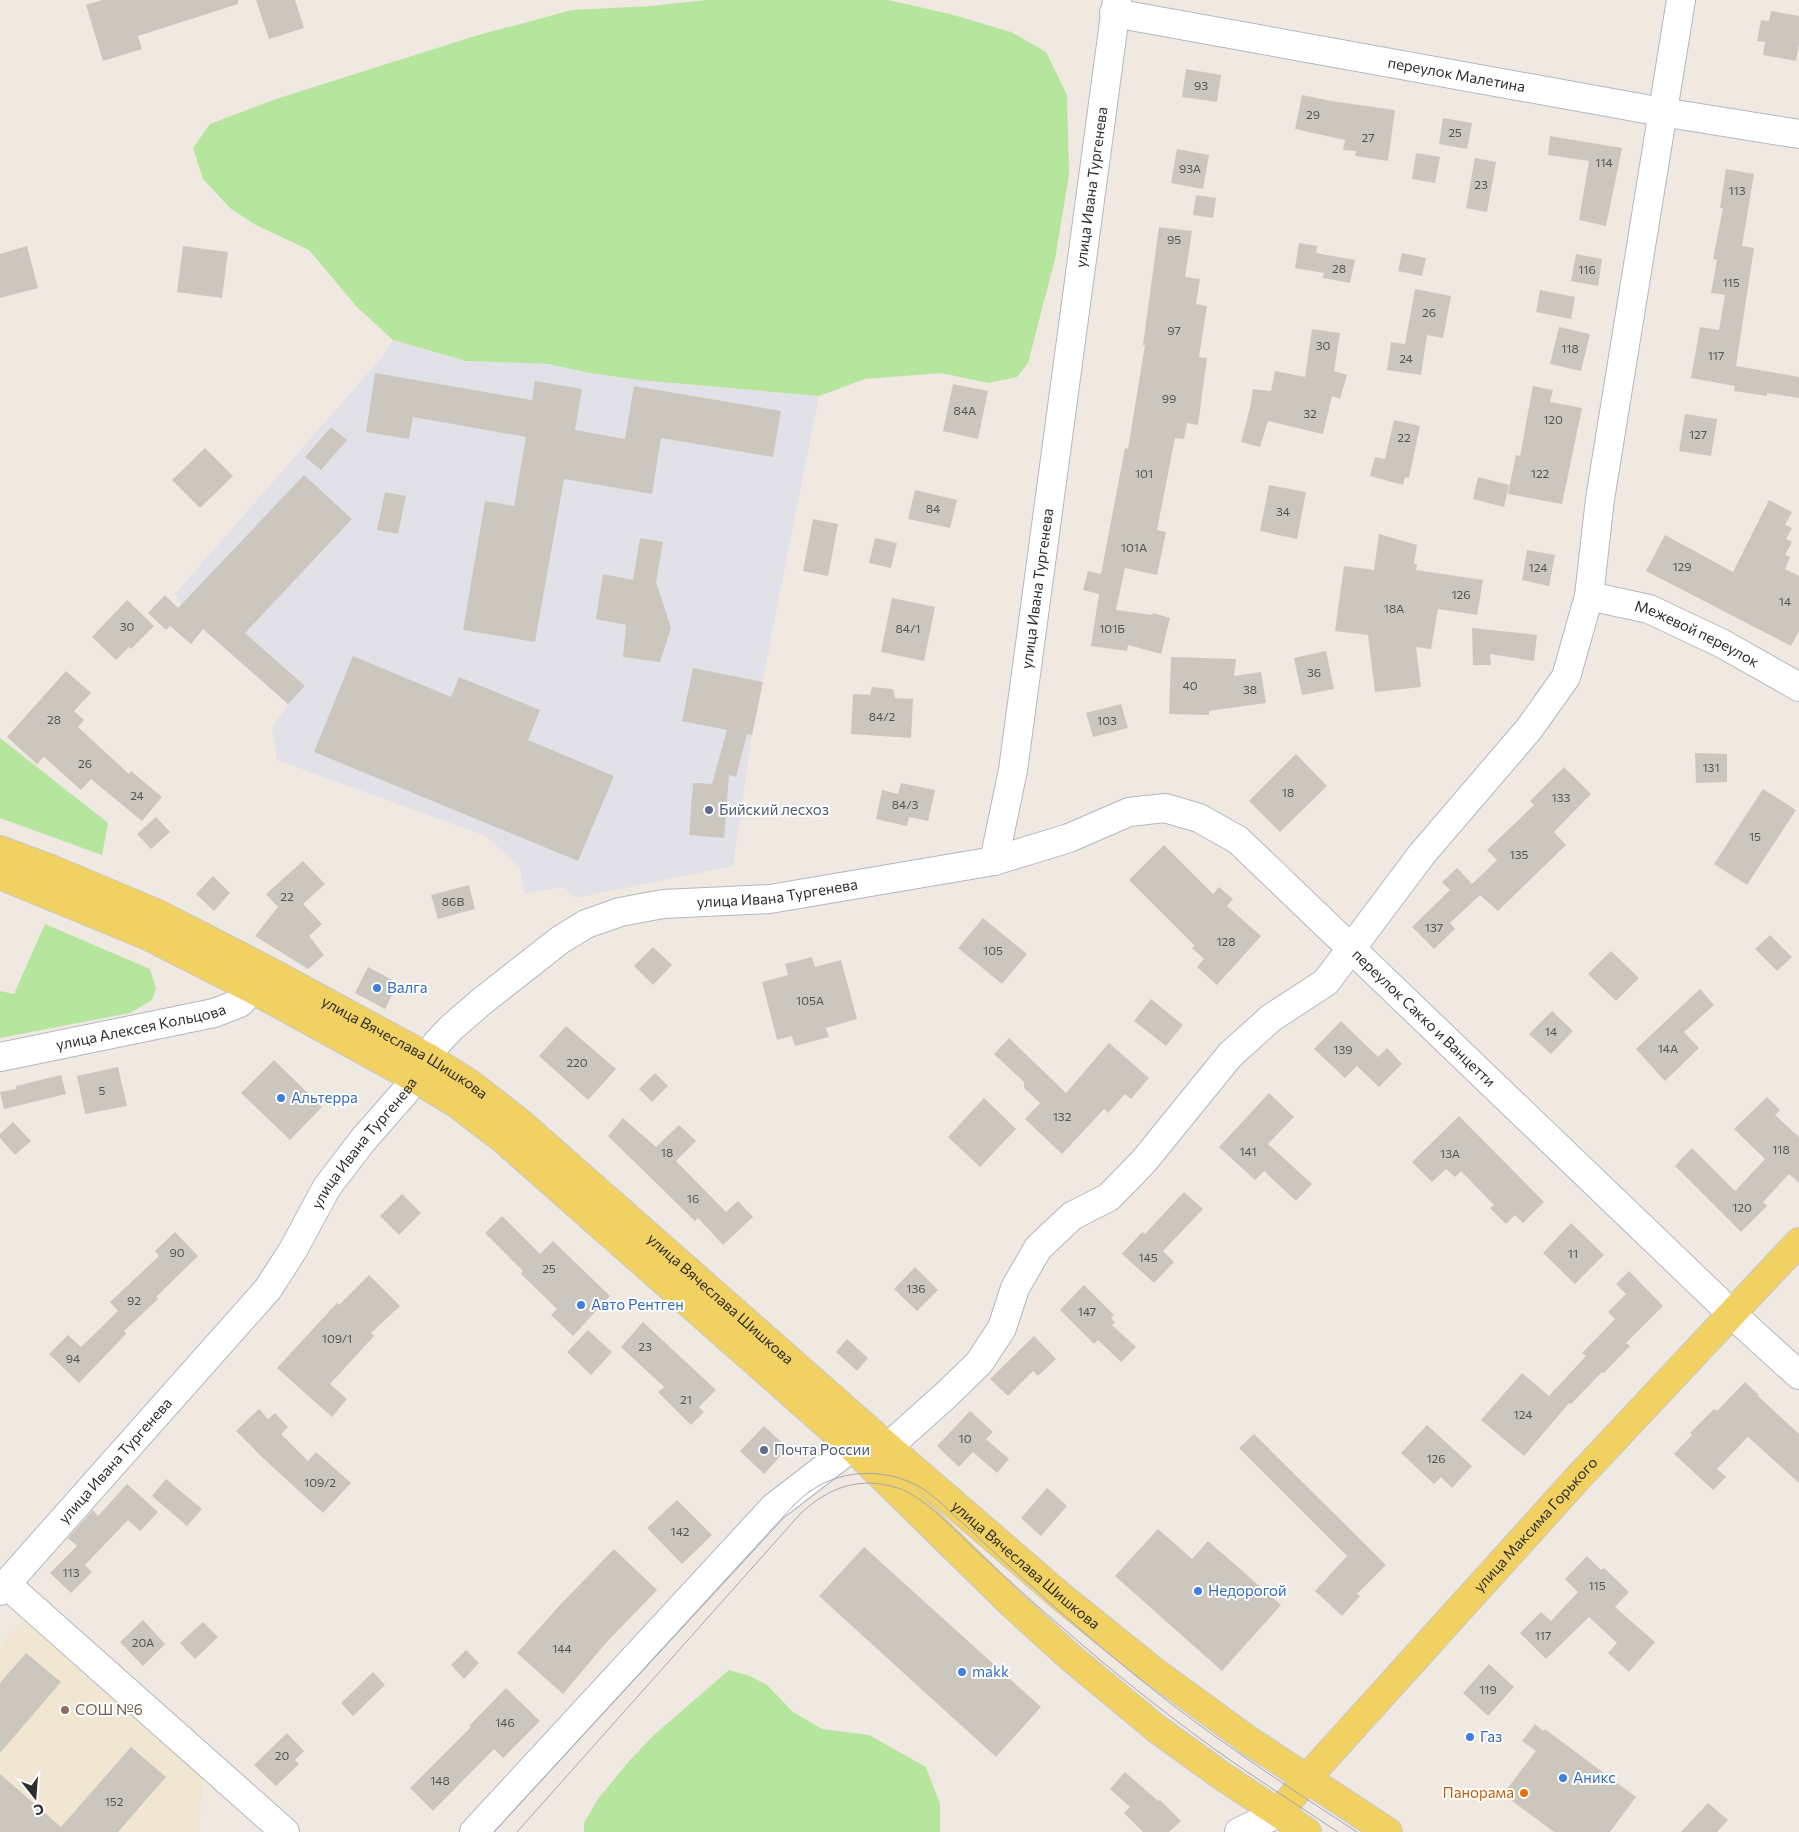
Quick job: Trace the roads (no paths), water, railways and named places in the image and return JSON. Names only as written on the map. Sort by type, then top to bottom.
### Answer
[{"type":"main road","name":"улица Вячеслава Шишкова","points":[[0,850],[51,869],[158,914],[257,979],[420,1067],[469,1083],[518,1120],[888,1447],[1064,1599],[1151,1670],[1248,1740],[1388,1832]]},
{"type":"main road","name":"улица Вячеслава Шишкова","points":[[0,875],[257,979]]},
{"type":"main road","name":"улица Вячеслава Шишкова","points":[[420,1067],[456,1103],[503,1139],[852,1447],[1013,1605],[1070,1657],[1157,1729],[1222,1776],[1278,1826],[1307,1832]]},
{"type":"main road","name":"улица Максима Горького","points":[[1278,1826],[1307,1778],[1576,1480],[1799,1242]]},
{"type":"street","points":[[888,1447],[979,1363],[1002,1328],[1015,1288],[1038,1248],[1072,1216],[1109,1197],[1144,1161],[1230,1055],[1271,1018],[1326,982],[1422,854],[1528,729],[1566,677],[1589,596],[1600,500],[1681,0]]},
{"type":"street","name":"переулок Малетина","points":[[1116,7],[1662,112],[1799,134]]},
{"type":"street","name":"улица Ивана Тургенева","points":[[3,1587],[268,1289],[294,1250],[327,1187],[363,1140],[405,1092],[420,1067],[450,1029],[560,940],[586,924],[620,912],[663,904],[770,899],[994,861],[1013,770],[1116,7]]},
{"type":"street","name":"Межевой переулок","points":[[1589,596],[1649,609],[1723,644],[1799,687]]},
{"type":"street","name":"переулок Сакко и Ванцетти","points":[[994,861],[1069,838],[1129,812],[1165,808],[1200,818],[1238,840],[1732,1314],[1799,1375]]},
{"type":"street","name":"улица Алексея Кольцова","points":[[0,1057],[214,1013],[240,1003],[257,979]]},
{"type":"street","points":[[474,1832],[774,1508],[852,1447]]},
{"type":"street","points":[[3,1587],[285,1832]]},
{"type":"street","name":"улица Максима Горького","points":[[1239,1832],[1278,1826]]},
{"type":"tram line","points":[[494,1832],[794,1505],[809,1492],[825,1483],[852,1474],[867,1473],[896,1477],[928,1492],[1067,1618],[1171,1704],[1276,1779],[1357,1832]]},
{"type":"tram line","points":[[517,1832],[801,1513],[834,1490],[846,1486],[870,1483],[898,1488],[926,1504],[1041,1609],[1101,1661],[1175,1720],[1228,1759],[1338,1832]]},
{"type":"place","name":"Бийский лесхоз","points":[[709,810]]},
{"type":"place","name":"Валга","points":[[377,988]]},
{"type":"place","name":"Альтерра","points":[[281,1098]]},
{"type":"place","name":"Авто Рентген","points":[[581,1305]]},
{"type":"place","name":"Почта России","points":[[764,1450]]},
{"type":"place","name":"Недорогой","points":[[1198,1591]]},
{"type":"place","name":"makk","points":[[962,1672]]},
{"type":"place","name":"СОШ №6","points":[[65,1710]]},
{"type":"place","name":"Газ","points":[[1470,1737]]},
{"type":"place","name":"Аникс","points":[[1563,1778]]},
{"type":"place","name":"Панорама","points":[[1524,1793]]}]
